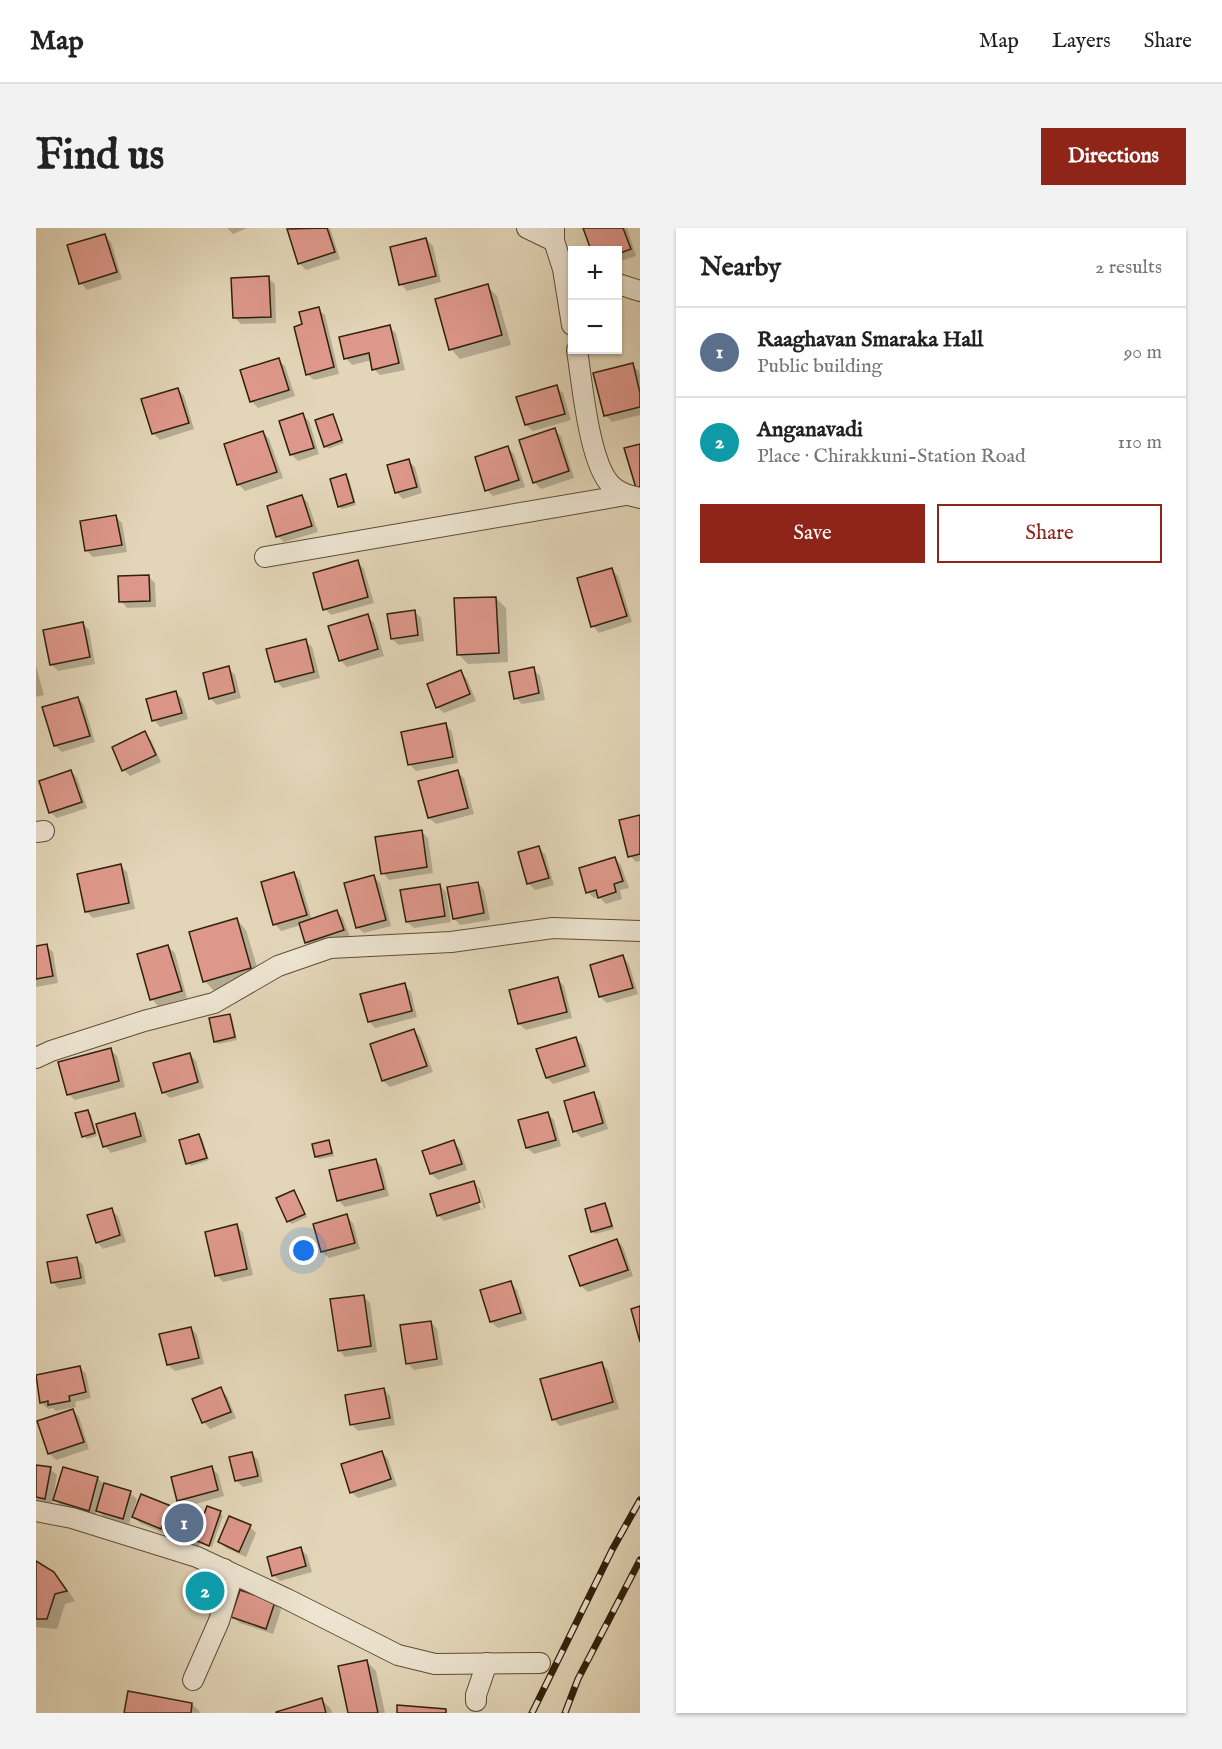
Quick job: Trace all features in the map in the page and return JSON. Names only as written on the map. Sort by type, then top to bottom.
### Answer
[{"type":"street","points":[[526,228],[554,234],[568,270]]},
{"type":"street","points":[[622,285],[640,291]]},
{"type":"street","points":[[578,354],[593,450],[600,469],[611,485],[633,496]]},
{"type":"street","points":[[265,558],[633,496]]},
{"type":"street","points":[[36,1058],[144,1021],[214,1003],[278,966],[330,948],[452,942],[553,928],[640,931]]},
{"type":"street","points":[[36,1511],[83,1521],[197,1557],[398,1655],[435,1664],[540,1663]]},
{"type":"street","points":[[194,1680],[219,1621],[231,1581],[224,1569]]},
{"type":"street","points":[[476,1701],[487,1663]]},
{"type":"building","points":[[327,228],[335,252],[298,264],[287,229]]},
{"type":"building","points":[[583,228],[623,228],[631,249],[622,252],[622,246],[590,246]]},
{"type":"building","points":[[105,234],[117,272],[79,284],[67,245]]},
{"type":"building","points":[[426,238],[436,276],[399,285],[390,247]]},
{"type":"building","points":[[269,276],[271,317],[233,318],[231,278]]},
{"type":"building","points":[[488,284],[502,335],[449,350],[435,299]]},
{"type":"building","points":[[319,307],[334,367],[306,375],[294,327],[302,324],[299,312]]},
{"type":"building","points":[[390,325],[399,363],[372,370],[369,353],[344,359],[339,337]]},
{"type":"building","points":[[279,358],[289,390],[250,402],[240,370]]},
{"type":"building","points":[[633,363],[640,393],[640,407],[604,416],[593,373]]},
{"type":"building","points":[[557,385],[565,414],[525,425],[516,397]]},
{"type":"building","points":[[178,388],[189,423],[152,434],[141,399]]},
{"type":"building","points":[[303,413],[314,448],[290,455],[279,421]]},
{"type":"building","points":[[333,414],[342,440],[324,447],[315,420]]},
{"type":"building","points":[[555,428],[569,471],[533,483],[519,440]]},
{"type":"building","points":[[263,431],[277,472],[237,485],[224,444]]},
{"type":"building","points":[[640,444],[640,487],[636,488],[624,448]]},
{"type":"building","points":[[508,446],[519,480],[485,491],[475,457]]},
{"type":"building","points":[[409,459],[417,487],[395,493],[387,465]]},
{"type":"building","points":[[346,474],[354,502],[338,507],[330,479]]},
{"type":"building","points":[[302,495],[312,526],[276,537],[267,506]]},
{"type":"building","points":[[116,515],[122,545],[85,551],[80,521]]},
{"type":"building","points":[[358,560],[368,597],[323,610],[313,573]]},
{"type":"building","points":[[612,568],[627,616],[591,627],[577,578]]},
{"type":"building","points":[[149,575],[150,601],[119,602],[118,576]]},
{"type":"building","points":[[496,597],[499,653],[457,655],[454,598]]},
{"type":"building","points":[[415,610],[418,635],[391,639],[387,614]]},
{"type":"building","points":[[368,614],[378,649],[339,661],[328,626]]},
{"type":"building","points":[[83,622],[90,657],[50,665],[43,630]]},
{"type":"building","points":[[306,639],[314,672],[275,682],[266,649]]},
{"type":"building","points":[[229,666],[235,692],[209,699],[203,673]]},
{"type":"building","points":[[534,667],[539,693],[514,699],[509,672]]},
{"type":"building","points":[[461,670],[470,694],[436,708],[427,684]]},
{"type":"building","points":[[176,691],[182,713],[152,721],[146,699]]},
{"type":"building","points":[[78,697],[90,736],[54,746],[42,707]]},
{"type":"building","points":[[446,723],[453,757],[408,765],[401,732]]},
{"type":"building","points":[[145,731],[156,755],[122,771],[112,747]]},
{"type":"building","points":[[71,770],[82,802],[49,813],[39,781]]},
{"type":"building","points":[[458,770],[468,808],[428,818],[418,781]]},
{"type":"building","points":[[640,815],[640,854],[628,857],[619,820]]},
{"type":"building","points":[[422,830],[427,867],[381,874],[375,837]]},
{"type":"building","points":[[539,846],[549,878],[527,884],[518,852]]},
{"type":"building","points":[[615,857],[623,881],[614,884],[616,892],[598,898],[596,890],[586,893],[579,868]]},
{"type":"building","points":[[121,864],[129,903],[85,912],[77,874]]},
{"type":"building","points":[[294,872],[307,915],[273,925],[261,882]]},
{"type":"building","points":[[374,875],[386,920],[356,928],[344,883]]},
{"type":"building","points":[[478,882],[484,913],[453,919],[447,887]]},
{"type":"building","points":[[440,884],[445,916],[406,922],[400,890]]},
{"type":"building","points":[[337,910],[344,930],[305,943],[299,923]]},
{"type":"building","points":[[237,918],[251,968],[203,982],[189,932]]},
{"type":"building","points":[[47,944],[53,976],[36,979],[36,946]]},
{"type":"building","points":[[168,945],[182,991],[150,1000],[137,954]]},
{"type":"building","points":[[623,955],[633,988],[599,997],[590,965]]},
{"type":"building","points":[[558,977],[567,1012],[518,1024],[509,990]]},
{"type":"building","points":[[405,983],[412,1011],[368,1022],[360,994]]},
{"type":"building","points":[[230,1014],[235,1037],[214,1042],[209,1018]]},
{"type":"building","points":[[414,1029],[427,1066],[382,1081],[370,1044]]},
{"type":"building","points":[[576,1037],[585,1066],[546,1078],[536,1049]]},
{"type":"building","points":[[111,1048],[119,1081],[67,1095],[58,1062]]},
{"type":"building","points":[[190,1053],[198,1082],[162,1093],[153,1063]]},
{"type":"building","points":[[594,1092],[603,1123],[573,1132],[564,1101]]},
{"type":"building","points":[[88,1110],[95,1133],[82,1137],[75,1113]]},
{"type":"building","points":[[548,1112],[556,1140],[526,1148],[518,1120]]},
{"type":"building","points":[[135,1113],[141,1136],[103,1147],[96,1124]]},
{"type":"building","points":[[199,1134],[207,1158],[186,1164],[179,1140]]},
{"type":"building","points":[[329,1140],[332,1153],[315,1157],[312,1144]]},
{"type":"building","points":[[454,1140],[462,1164],[430,1174],[422,1151]]},
{"type":"building","points":[[376,1159],[384,1189],[337,1201],[329,1170]]},
{"type":"building","points":[[474,1181],[480,1202],[437,1216],[430,1194]]},
{"type":"building","points":[[294,1190],[305,1214],[287,1222],[276,1198]]},
{"type":"building","points":[[605,1203],[612,1226],[591,1232],[585,1209]]},
{"type":"building","points":[[112,1208],[120,1235],[96,1243],[87,1215]]},
{"type":"building","points":[[347,1214],[355,1243],[321,1252],[313,1224]]},
{"type":"building","points":[[237,1224],[247,1269],[215,1276],[205,1232]]},
{"type":"building","points":[[617,1239],[628,1270],[580,1286],[569,1256]]},
{"type":"building","points":[[77,1257],[81,1278],[51,1283],[47,1262]]},
{"type":"building","points":[[511,1281],[521,1313],[490,1322],[480,1290]]},
{"type":"building","points":[[364,1295],[371,1346],[338,1351],[330,1299]]},
{"type":"building","points":[[640,1306],[640,1342],[631,1309]]},
{"type":"building","points":[[431,1321],[437,1359],[406,1364],[400,1325]]},
{"type":"building","points":[[191,1327],[199,1358],[167,1365],[159,1334]]},
{"type":"building","points":[[602,1362],[613,1402],[552,1420],[540,1379]]},
{"type":"building","points":[[80,1366],[86,1392],[69,1396],[70,1401],[48,1405],[48,1401],[40,1403],[36,1375]]},
{"type":"building","points":[[221,1387],[231,1412],[202,1423],[192,1399]]},
{"type":"building","points":[[384,1388],[390,1418],[350,1425],[345,1395]]},
{"type":"building","points":[[73,1409],[84,1442],[48,1454],[37,1421]]},
{"type":"building","points":[[382,1451],[391,1479],[350,1493],[341,1464]]},
{"type":"building","points":[[252,1452],[258,1476],[235,1481],[229,1457]]},
{"type":"building","points":[[36,1465],[51,1467],[45,1499],[36,1497]]},
{"type":"building","points":[[212,1466],[218,1490],[177,1501],[171,1477]]},
{"type":"building","points":[[63,1467],[98,1477],[89,1511],[53,1500]]},
{"type":"building","points":[[104,1483],[131,1491],[123,1519],[96,1511]]},
{"type":"building","points":[[141,1494],[171,1506],[161,1529],[132,1517]]},
{"type":"building","points":[[177,1506],[201,1516],[192,1541],[167,1531]]},
{"type":"building","points":[[207,1506],[221,1511],[209,1546],[195,1540]]},
{"type":"building","points":[[229,1516],[251,1525],[239,1552],[218,1542]]},
{"type":"building","points":[[301,1547],[306,1566],[272,1576],[267,1557]]},
{"type":"building","points":[[36,1561],[54,1572],[67,1591],[55,1594],[47,1619],[36,1619]]},
{"type":"building","points":[[196,1572],[225,1585],[215,1610],[185,1598]]},
{"type":"building","points":[[240,1590],[275,1602],[266,1629],[231,1617]]},
{"type":"building","points":[[367,1660],[378,1713],[348,1713],[338,1666]]},
{"type":"building","points":[[128,1691],[192,1703],[191,1713],[124,1713]]},
{"type":"building","points":[[322,1698],[326,1713],[276,1713],[276,1712]]},
{"type":"building","points":[[397,1705],[446,1709],[446,1713],[397,1713]]},
{"type":"railway","points":[[532,1713],[612,1550],[640,1500]]},
{"type":"railway","points":[[565,1713],[578,1679],[640,1560]]},
{"type":"place","name":"Raaghavan Smaraka Hall","points":[[184,1523]]},
{"type":"place","name":"Anganavadi","points":[[205,1591]]}]
